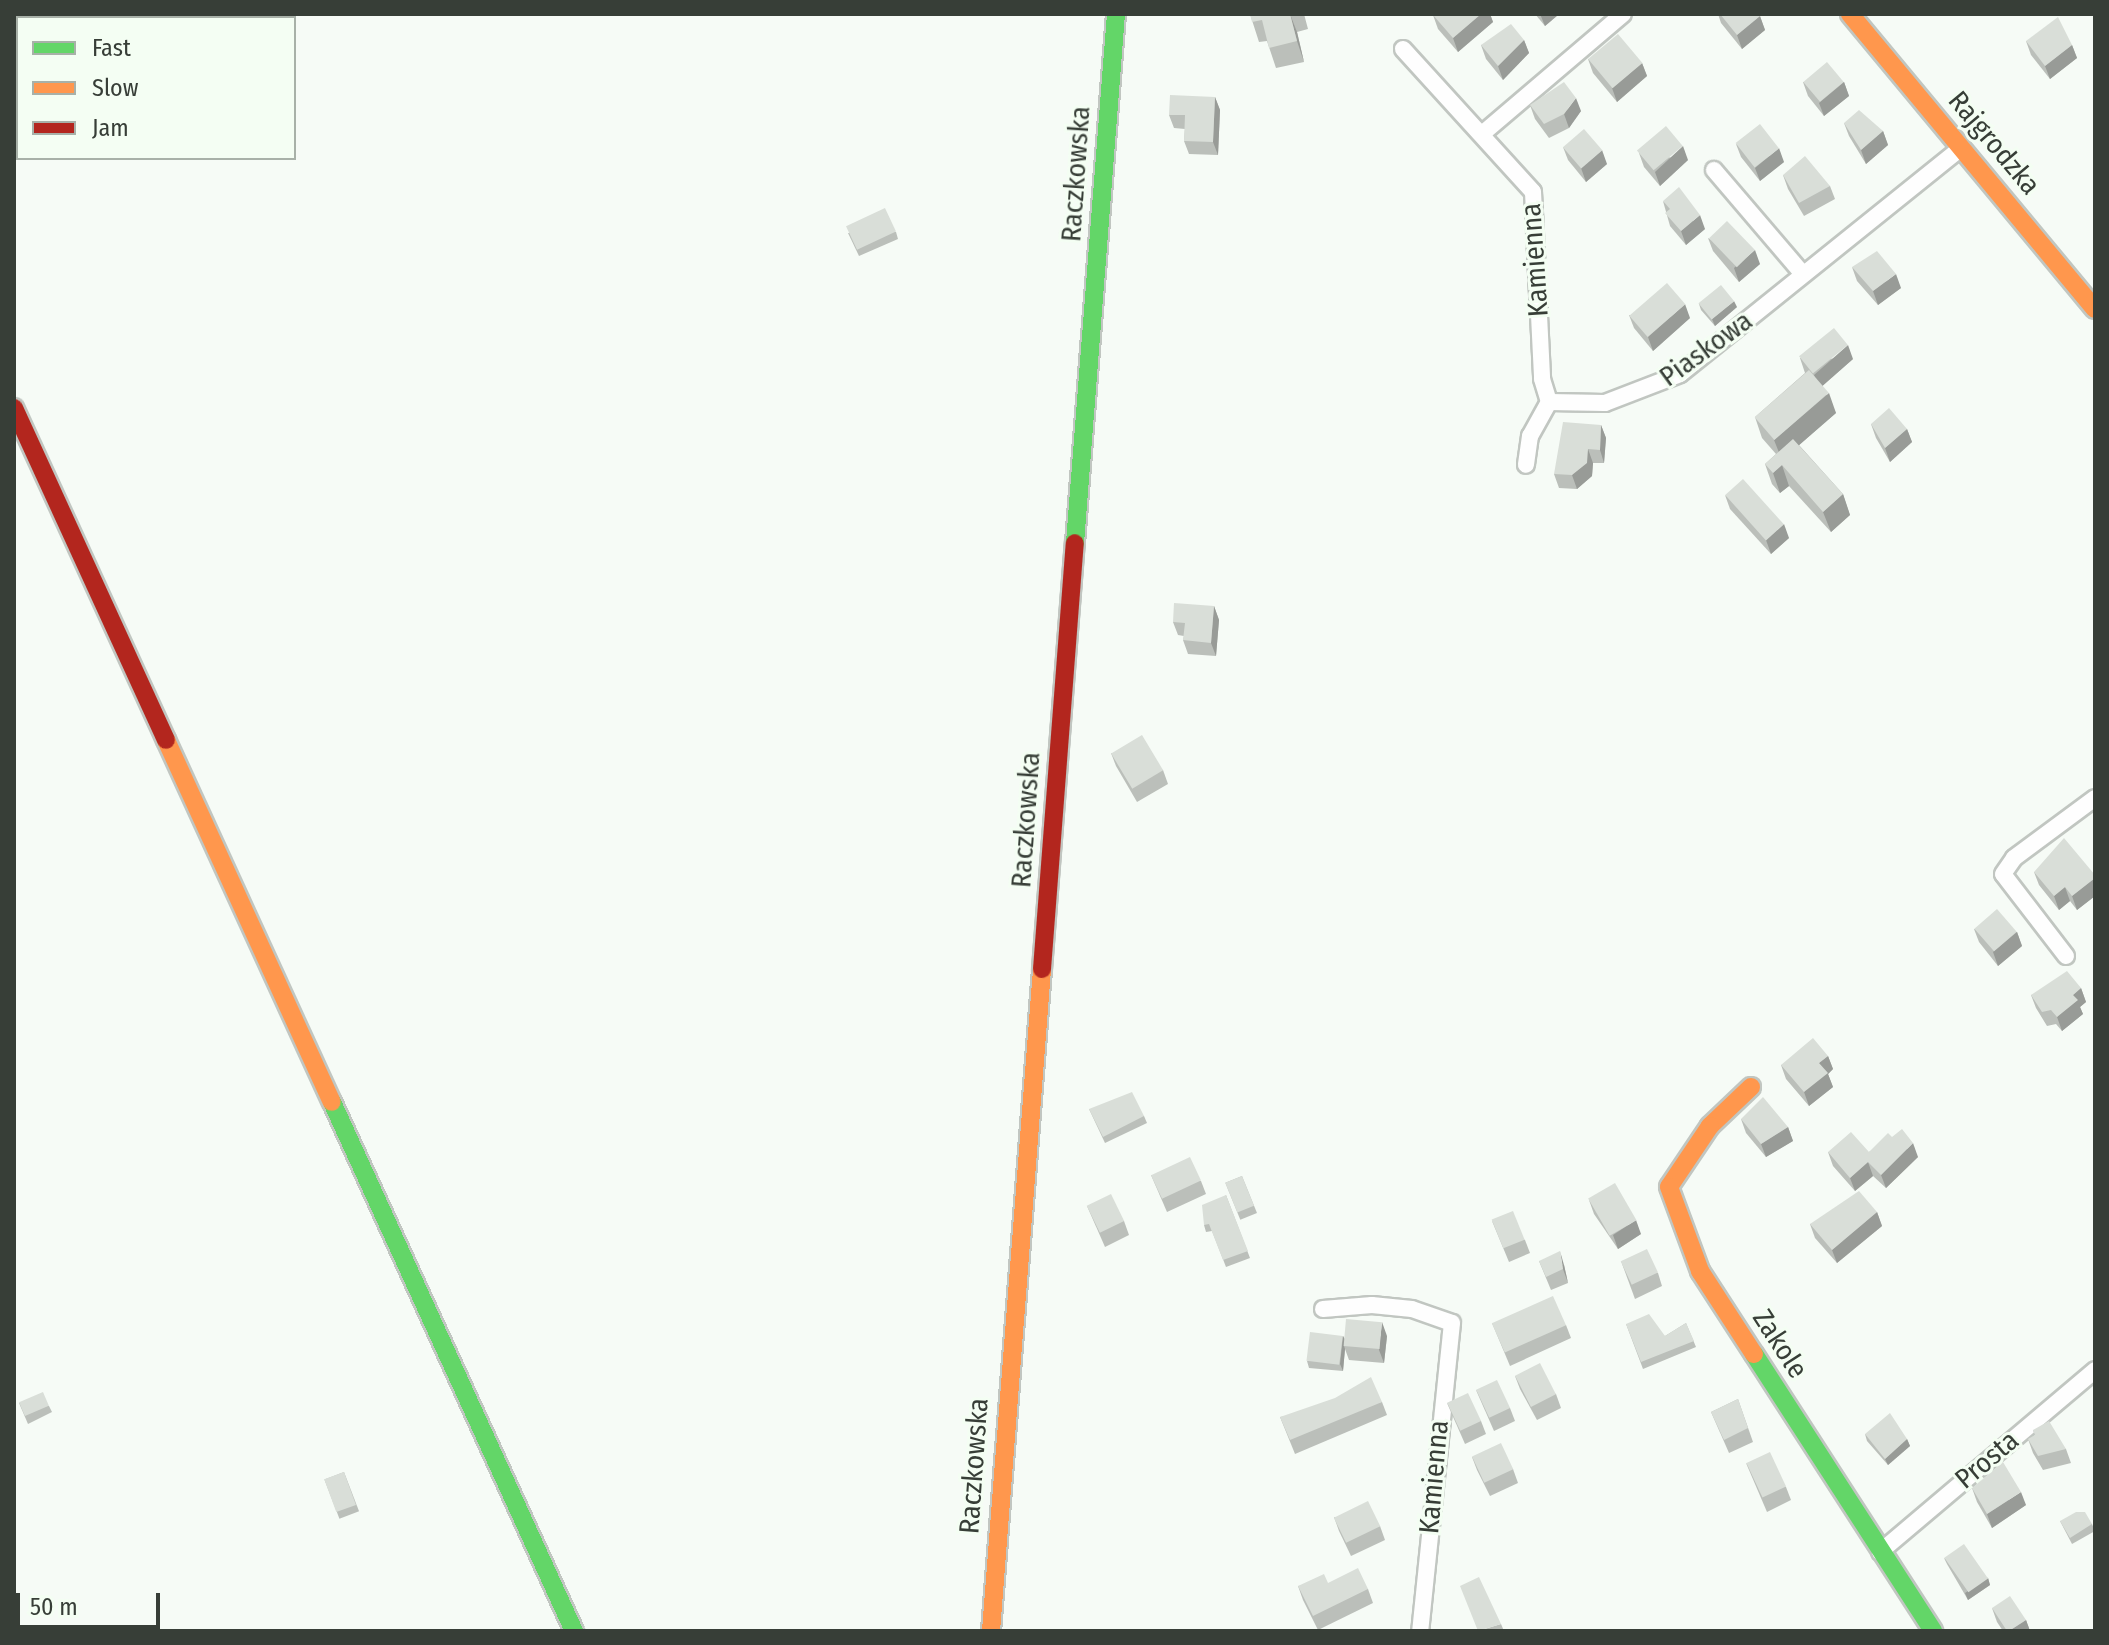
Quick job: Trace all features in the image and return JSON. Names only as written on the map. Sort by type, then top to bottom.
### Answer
[{"type":"street","name":"Raczkowska","points":[[991,1631],[1116,14]]},
{"type":"street","points":[[1482,134],[1623,14]]},
{"type":"street","name":"Rajgrodzka","points":[[1850,14],[2095,309]]},
{"type":"street","name":"Kamienna","points":[[1403,49],[1533,192],[1542,379],[1549,402]]},
{"type":"street","name":"Piaskowa","points":[[1549,402],[1605,403],[1651,389],[1711,351],[1802,273],[1961,148]]},
{"type":"street","points":[[1714,170],[1802,273]]},
{"type":"street","points":[[1526,465],[1530,436],[1549,402]]},
{"type":"street","points":[[14,408],[574,1631]]},
{"type":"street","points":[[2066,956],[2003,874],[2014,858],[2095,798]]},
{"type":"street","name":"Zakole","points":[[1751,1087],[1710,1126],[1669,1187],[1700,1271],[1933,1631]]},
{"type":"street","name":"Kamienna","points":[[1323,1309],[1372,1305],[1412,1309],[1452,1323],[1420,1631]]},
{"type":"street","name":"Prosta","points":[[1880,1552],[2095,1370]]},
{"type":"building","points":[[1250,14],[1290,14],[1297,41],[1269,48],[1262,20],[1252,22]]},
{"type":"building","points":[[1434,14],[1481,14],[1453,38]]},
{"type":"building","points":[[1720,14],[1759,14],[1760,16],[1737,35]]},
{"type":"building","points":[[2058,17],[2072,45],[2045,66],[2026,41]]},
{"type":"building","points":[[1511,24],[1524,40],[1498,66],[1481,45]]},
{"type":"building","points":[[1618,34],[1642,63],[1613,88],[1588,59]]},
{"type":"building","points":[[1827,62],[1844,82],[1820,102],[1803,82]]},
{"type":"building","points":[[1564,82],[1576,98],[1564,114],[1544,124],[1530,105]]},
{"type":"building","points":[[1170,95],[1215,97],[1213,142],[1184,141],[1185,115],[1169,115]]},
{"type":"building","points":[[1859,110],[1883,131],[1861,150],[1844,123]]},
{"type":"building","points":[[1760,124],[1779,148],[1755,168],[1736,143]]},
{"type":"building","points":[[1666,126],[1683,146],[1654,170],[1637,150]]},
{"type":"building","points":[[1584,129],[1602,150],[1581,169],[1563,147]]},
{"type":"building","points":[[1805,156],[1830,186],[1799,203],[1783,175]]},
{"type":"building","points":[[1679,187],[1700,215],[1681,231],[1665,213],[1670,209],[1663,201]]},
{"type":"building","points":[[885,208],[896,232],[857,250],[846,226]]},
{"type":"building","points":[[1727,221],[1755,250],[1737,267],[1709,238]]},
{"type":"building","points":[[1877,251],[1896,274],[1873,291],[1852,267]]},
{"type":"building","points":[[1667,283],[1685,304],[1648,337],[1629,316]]},
{"type":"building","points":[[1721,285],[1734,301],[1712,320],[1698,303]]},
{"type":"building","points":[[1834,328],[1848,345],[1813,373],[1799,356]]},
{"type":"building","points":[[1809,370],[1829,393],[1774,440],[1755,417]]},
{"type":"building","points":[[1889,408],[1907,429],[1885,448],[1871,424]]},
{"type":"building","points":[[1563,422],[1601,425],[1600,450],[1588,449],[1587,463],[1572,475],[1554,474]]},
{"type":"building","points":[[1793,439],[1843,494],[1823,512],[1782,465],[1773,473],[1765,464]]},
{"type":"building","points":[[1743,479],[1784,524],[1766,540],[1725,495]]},
{"type":"building","points":[[1174,603],[1214,606],[1211,643],[1183,640],[1185,623],[1173,622]]},
{"type":"building","points":[[1142,735],[1163,770],[1132,789],[1111,754]]},
{"type":"building","points":[[2064,838],[2095,878],[2072,896],[2065,887],[2054,896],[2034,872]]},
{"type":"building","points":[[1997,909],[2017,932],[1994,951],[1974,929]]},
{"type":"building","points":[[2067,971],[2081,988],[2073,995],[2078,1000],[2057,1017],[2051,1010],[2042,1012],[2031,995]]},
{"type":"building","points":[[1813,1038],[1828,1056],[1819,1063],[1828,1073],[1804,1092],[1781,1065]]},
{"type":"building","points":[[1132,1092],[1144,1116],[1103,1137],[1089,1109]]},
{"type":"building","points":[[1763,1097],[1788,1127],[1761,1144],[1741,1119]]},
{"type":"building","points":[[1902,1129],[1913,1143],[1881,1175],[1868,1162],[1850,1178],[1828,1152],[1851,1132],[1869,1152],[1888,1133],[1892,1137]]},
{"type":"building","points":[[1190,1157],[1201,1181],[1162,1199],[1151,1175]]},
{"type":"building","points":[[1242,1176],[1254,1206],[1237,1212],[1225,1183]]},
{"type":"building","points":[[1615,1183],[1636,1220],[1610,1236],[1588,1198]]},
{"type":"building","points":[[1859,1191],[1877,1212],[1832,1250],[1810,1224]]},
{"type":"building","points":[[1111,1194],[1124,1221],[1100,1233],[1087,1206]]},
{"type":"building","points":[[1226,1195],[1248,1251],[1223,1260],[1209,1224],[1204,1225],[1202,1205]]},
{"type":"building","points":[[1513,1211],[1525,1240],[1503,1248],[1492,1220]]},
{"type":"building","points":[[1647,1249],[1658,1273],[1632,1285],[1621,1261]]},
{"type":"building","points":[[1560,1251],[1563,1269],[1546,1277],[1539,1261]]},
{"type":"building","points":[[1553,1296],[1566,1325],[1505,1352],[1492,1323]]},
{"type":"building","points":[[1649,1314],[1665,1336],[1686,1323],[1694,1341],[1641,1362],[1626,1324]]},
{"type":"building","points":[[1346,1319],[1382,1322],[1380,1349],[1344,1346]]},
{"type":"building","points":[[1310,1332],[1343,1336],[1339,1365],[1306,1361]]},
{"type":"building","points":[[1540,1363],[1556,1394],[1531,1407],[1515,1376]]},
{"type":"building","points":[[1371,1377],[1382,1402],[1290,1440],[1280,1417],[1335,1398]]},
{"type":"building","points":[[1497,1380],[1510,1408],[1489,1418],[1476,1390]]},
{"type":"building","points":[[43,1392],[49,1406],[25,1416],[19,1402]]},
{"type":"building","points":[[1468,1393],[1481,1421],[1460,1431],[1447,1403]]},
{"type":"building","points":[[1738,1399],[1748,1428],[1724,1440],[1711,1412]]},
{"type":"building","points":[[1890,1413],[1907,1439],[1885,1459],[1865,1434]]},
{"type":"building","points":[[2049,1421],[2066,1449],[2038,1456],[2028,1439],[2035,1435],[2033,1430]]},
{"type":"building","points":[[1501,1443],[1513,1469],[1484,1483],[1472,1457]]},
{"type":"building","points":[[1770,1452],[1786,1486],[1762,1497],[1746,1463]]},
{"type":"building","points":[[2003,1462],[2021,1492],[1987,1514],[1972,1488]]},
{"type":"building","points":[[344,1472],[356,1505],[336,1512],[324,1479]]},
{"type":"building","points":[[1368,1501],[1380,1526],[1346,1543],[1334,1518]]},
{"type":"building","points":[[2076,1512],[2085,1512],[2092,1524],[2070,1538],[2060,1521]]},
{"type":"building","points":[[1964,1544],[1988,1578],[1968,1592],[1944,1558]]},
{"type":"building","points":[[1358,1568],[1368,1589],[1313,1616],[1298,1586],[1324,1574],[1328,1583]]},
{"type":"building","points":[[1479,1577],[1501,1624],[1478,1631],[1460,1586]]},
{"type":"building","points":[[2010,1596],[2026,1620],[2007,1631],[1992,1608]]},
{"type":"traffic: fast","points":[[1075,543],[1116,14]]},
{"type":"traffic: fast","points":[[332,1102],[574,1631]]},
{"type":"traffic: fast","points":[[1754,1354],[1933,1631]]},
{"type":"traffic: slow","points":[[1850,14],[2095,309]]},
{"type":"traffic: slow","points":[[166,740],[332,1102]]},
{"type":"traffic: slow","points":[[991,1631],[1042,969]]},
{"type":"traffic: slow","points":[[1751,1087],[1710,1126],[1669,1187],[1700,1271],[1754,1354]]},
{"type":"traffic: jam","points":[[14,408],[166,740]]},
{"type":"traffic: jam","points":[[1042,969],[1075,543]]}]
